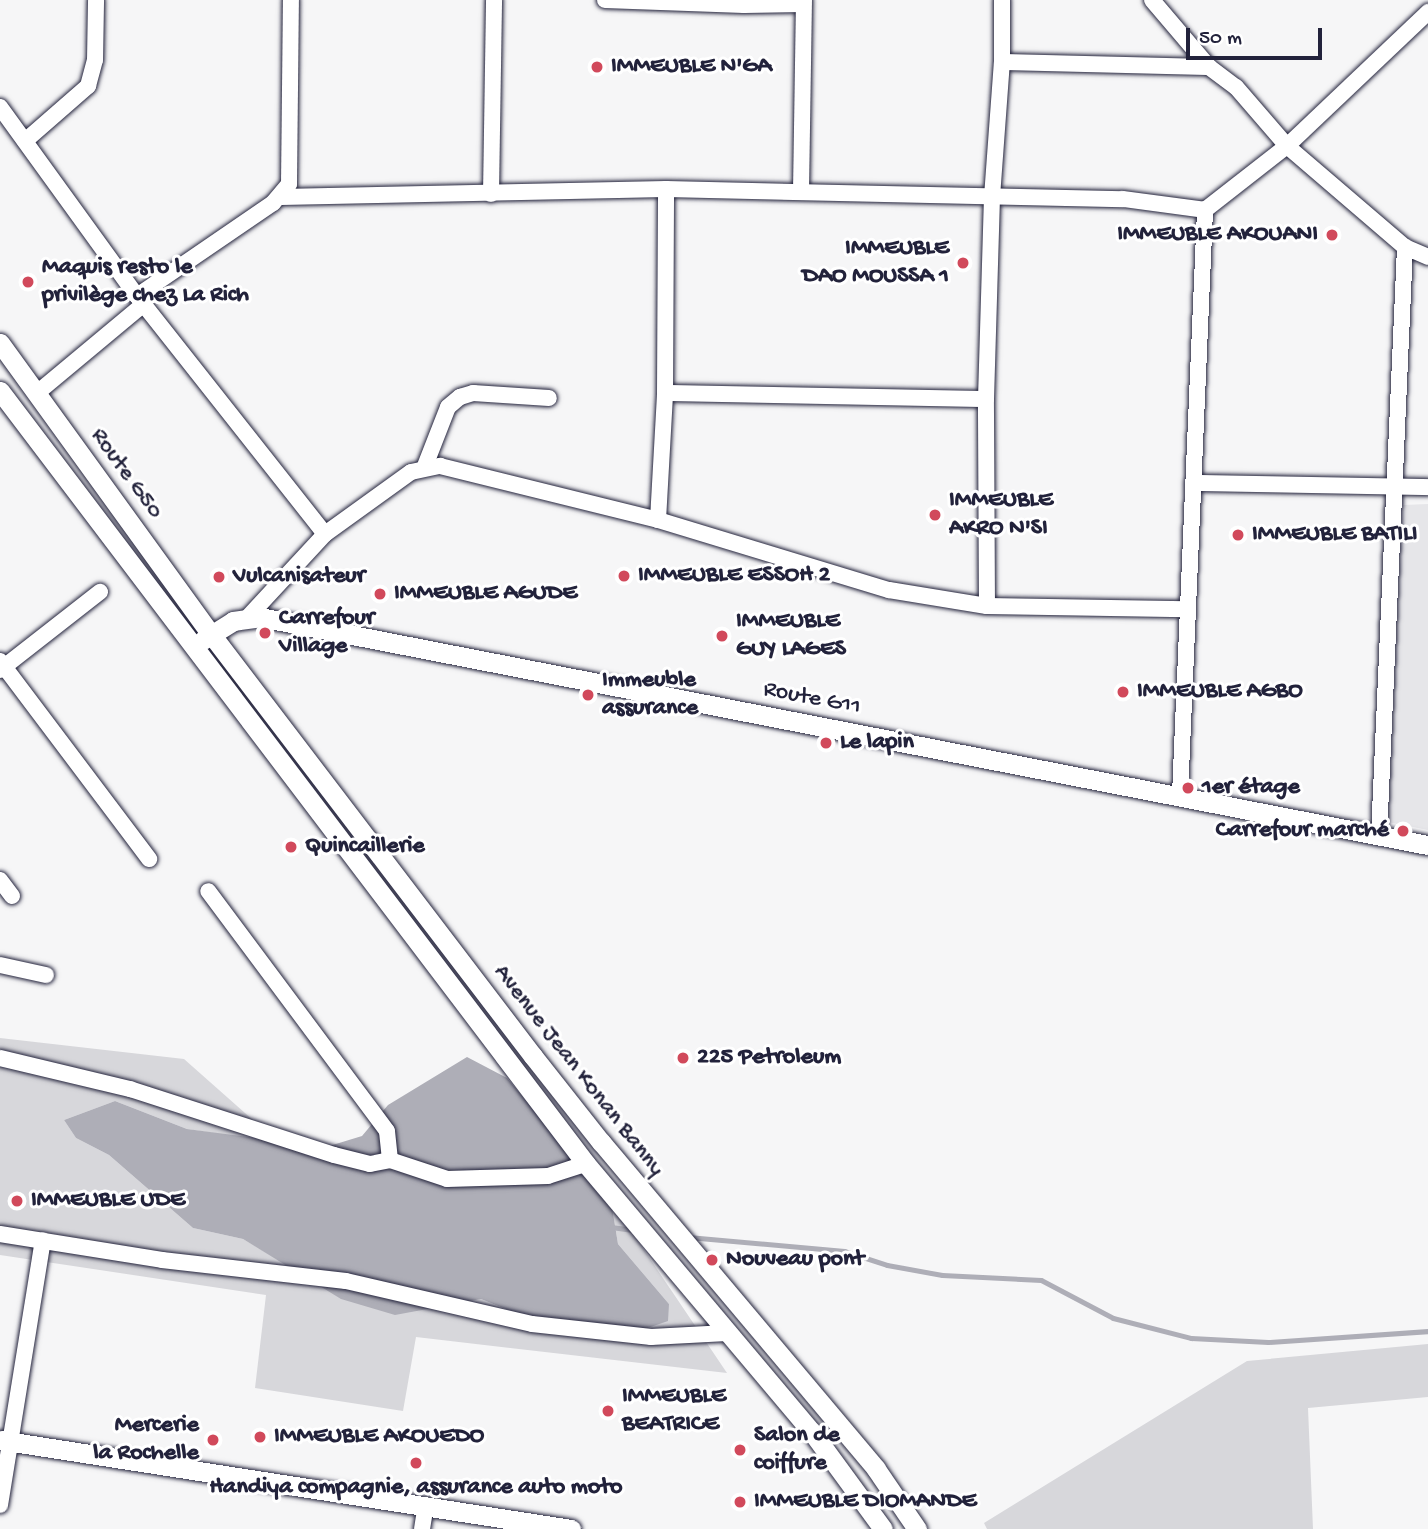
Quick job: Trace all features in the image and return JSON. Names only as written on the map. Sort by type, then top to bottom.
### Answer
[{"type":"street","points":[[24,141],[88,86],[95,60],[96,0]]},
{"type":"street","points":[[37,393],[141,300],[281,197],[289,184],[290,171],[291,0]]},
{"type":"street","points":[[491,194],[495,0]]},
{"type":"street","points":[[605,0],[744,5],[804,2],[801,191]]},
{"type":"street","points":[[987,606],[986,399],[992,197],[1002,62],[1002,0]]},
{"type":"street","points":[[1152,0],[1209,67],[1236,87],[1287,146],[1405,247],[1428,257]]},
{"type":"street","points":[[281,197],[666,189],[1123,199],[1205,210],[1287,146],[1428,12]]},
{"type":"street","points":[[1002,62],[1209,67]]},
{"type":"street","points":[[0,107],[141,300],[325,534]]},
{"type":"street","points":[[658,520],[665,393],[666,189]]},
{"type":"street","points":[[1180,795],[1205,210]]},
{"type":"street","points":[[1379,836],[1405,247]]},
{"type":"street","name":"Route G50","points":[[0,343],[211,634]]},
{"type":"street","name":"Route G50","points":[[0,391],[195,647]]},
{"type":"street","points":[[425,466],[448,407],[460,397],[473,393],[549,398]]},
{"type":"street","points":[[665,393],[986,399]]},
{"type":"street","points":[[195,647],[233,621],[249,616],[325,534],[411,472],[425,466],[463,469],[658,520],[889,590],[987,606],[1187,609]]},
{"type":"street","points":[[1195,483],[1428,487]]},
{"type":"street","points":[[100,592],[1,666],[149,859]]},
{"type":"street","name":"Route G11","points":[[249,616],[1428,845]]},
{"type":"street","name":"Avenue Jean Konan Banny","points":[[211,634],[533,1056],[673,1229],[876,1469],[917,1529]]},
{"type":"street","name":"Avenue Jean Konan Banny","points":[[195,647],[625,1215],[812,1432],[883,1529]]},
{"type":"street","points":[[0,880],[12,896]]},
{"type":"street","points":[[208,891],[387,1131],[390,1160]]},
{"type":"street","points":[[0,965],[46,975]]},
{"type":"street","points":[[0,1058],[130,1088],[334,1155],[370,1164],[390,1160],[447,1179],[548,1176],[586,1164]]},
{"type":"street","points":[[0,1234],[162,1260],[346,1282],[532,1324],[652,1337],[727,1333]]},
{"type":"street","points":[[0,1505],[6,1441],[43,1240]]},
{"type":"street","points":[[6,1441],[571,1529]]},
{"type":"street","points":[[422,1529],[426,1505]]},
{"type":"shaded area","points":[[1428,504],[1428,830],[1388,822],[1403,505]]},
{"type":"shaded area","points":[[0,1038],[184,1059],[279,1143],[187,1129],[115,1101],[64,1120],[76,1138],[109,1155],[193,1228],[243,1239],[289,1266],[434,1307],[481,1299],[523,1316],[669,1304],[618,1244],[611,1201],[727,1373],[416,1337],[403,1411],[255,1388],[266,1295],[0,1255]]},
{"type":"shaded area","points":[[467,1057],[507,1078],[611,1201],[618,1244],[669,1304],[668,1321],[627,1335],[523,1316],[481,1299],[395,1315],[341,1299],[243,1239],[193,1228],[109,1155],[76,1138],[64,1120],[115,1101],[187,1129],[326,1147],[362,1136],[388,1105]]},
{"type":"shaded area","points":[[1428,1344],[1428,1397],[1308,1408],[1313,1529],[987,1529],[984,1523],[1247,1361]]},
{"type":"waterway","points":[[611,1227],[633,1230]]},
{"type":"waterway","points":[[688,1237],[844,1251],[887,1265],[942,1275],[1041,1280],[1113,1318],[1191,1338],[1268,1342],[1428,1331]]},
{"type":"place","name":"IMMEUBLE N'GA","points":[[597,67]]},
{"type":"place","name":"IMMEUBLE AKOUANI","points":[[1332,235]]},
{"type":"place","name":"IMMEUBLE DAO MOUSSA 1","points":[[963,263]]},
{"type":"place","name":"Maquis resto le privilège chez La Rich","points":[[28,282]]},
{"type":"place","name":"IMMEUBLE AKRO N'SI","points":[[935,515]]},
{"type":"place","name":"IMMEUBLE BATILI","points":[[1238,535]]},
{"type":"place","name":"IMMEUBLE ESSOH 2","points":[[624,576]]},
{"type":"place","name":"Vulcanisateur","points":[[219,577]]},
{"type":"place","name":"IMMEUBLE AGUDE","points":[[380,594]]},
{"type":"place","name":"Carrefour Village","points":[[265,633]]},
{"type":"place","name":"IMMEUBLE GUY LAGES","points":[[722,636]]},
{"type":"place","name":"IMMEUBLE AGBO","points":[[1123,692]]},
{"type":"place","name":"Immeuble assurance","points":[[588,695]]},
{"type":"place","name":"Le lapin","points":[[826,743]]},
{"type":"place","name":"1er étage","points":[[1188,788]]},
{"type":"place","name":"Carrefour marché","points":[[1403,831]]},
{"type":"place","name":"Quincaillerie","points":[[291,847]]},
{"type":"place","name":"225 Petroleum","points":[[683,1058]]},
{"type":"place","name":"IMMEUBLE UDE","points":[[17,1201]]},
{"type":"place","name":"Nouveau pont","points":[[712,1260]]},
{"type":"place","name":"IMMEUBLE BEATRICE","points":[[608,1411]]},
{"type":"place","name":"IMMEUBLE AKOUEDO","points":[[260,1437]]},
{"type":"place","name":"Mercerie la Rochelle","points":[[213,1440]]},
{"type":"place","name":"Salon de coiffure","points":[[740,1450]]},
{"type":"place","name":"Handiya compagnie, assurance auto moto","points":[[416,1463]]},
{"type":"place","name":"IMMEUBLE DIOMANDE","points":[[740,1502]]}]
